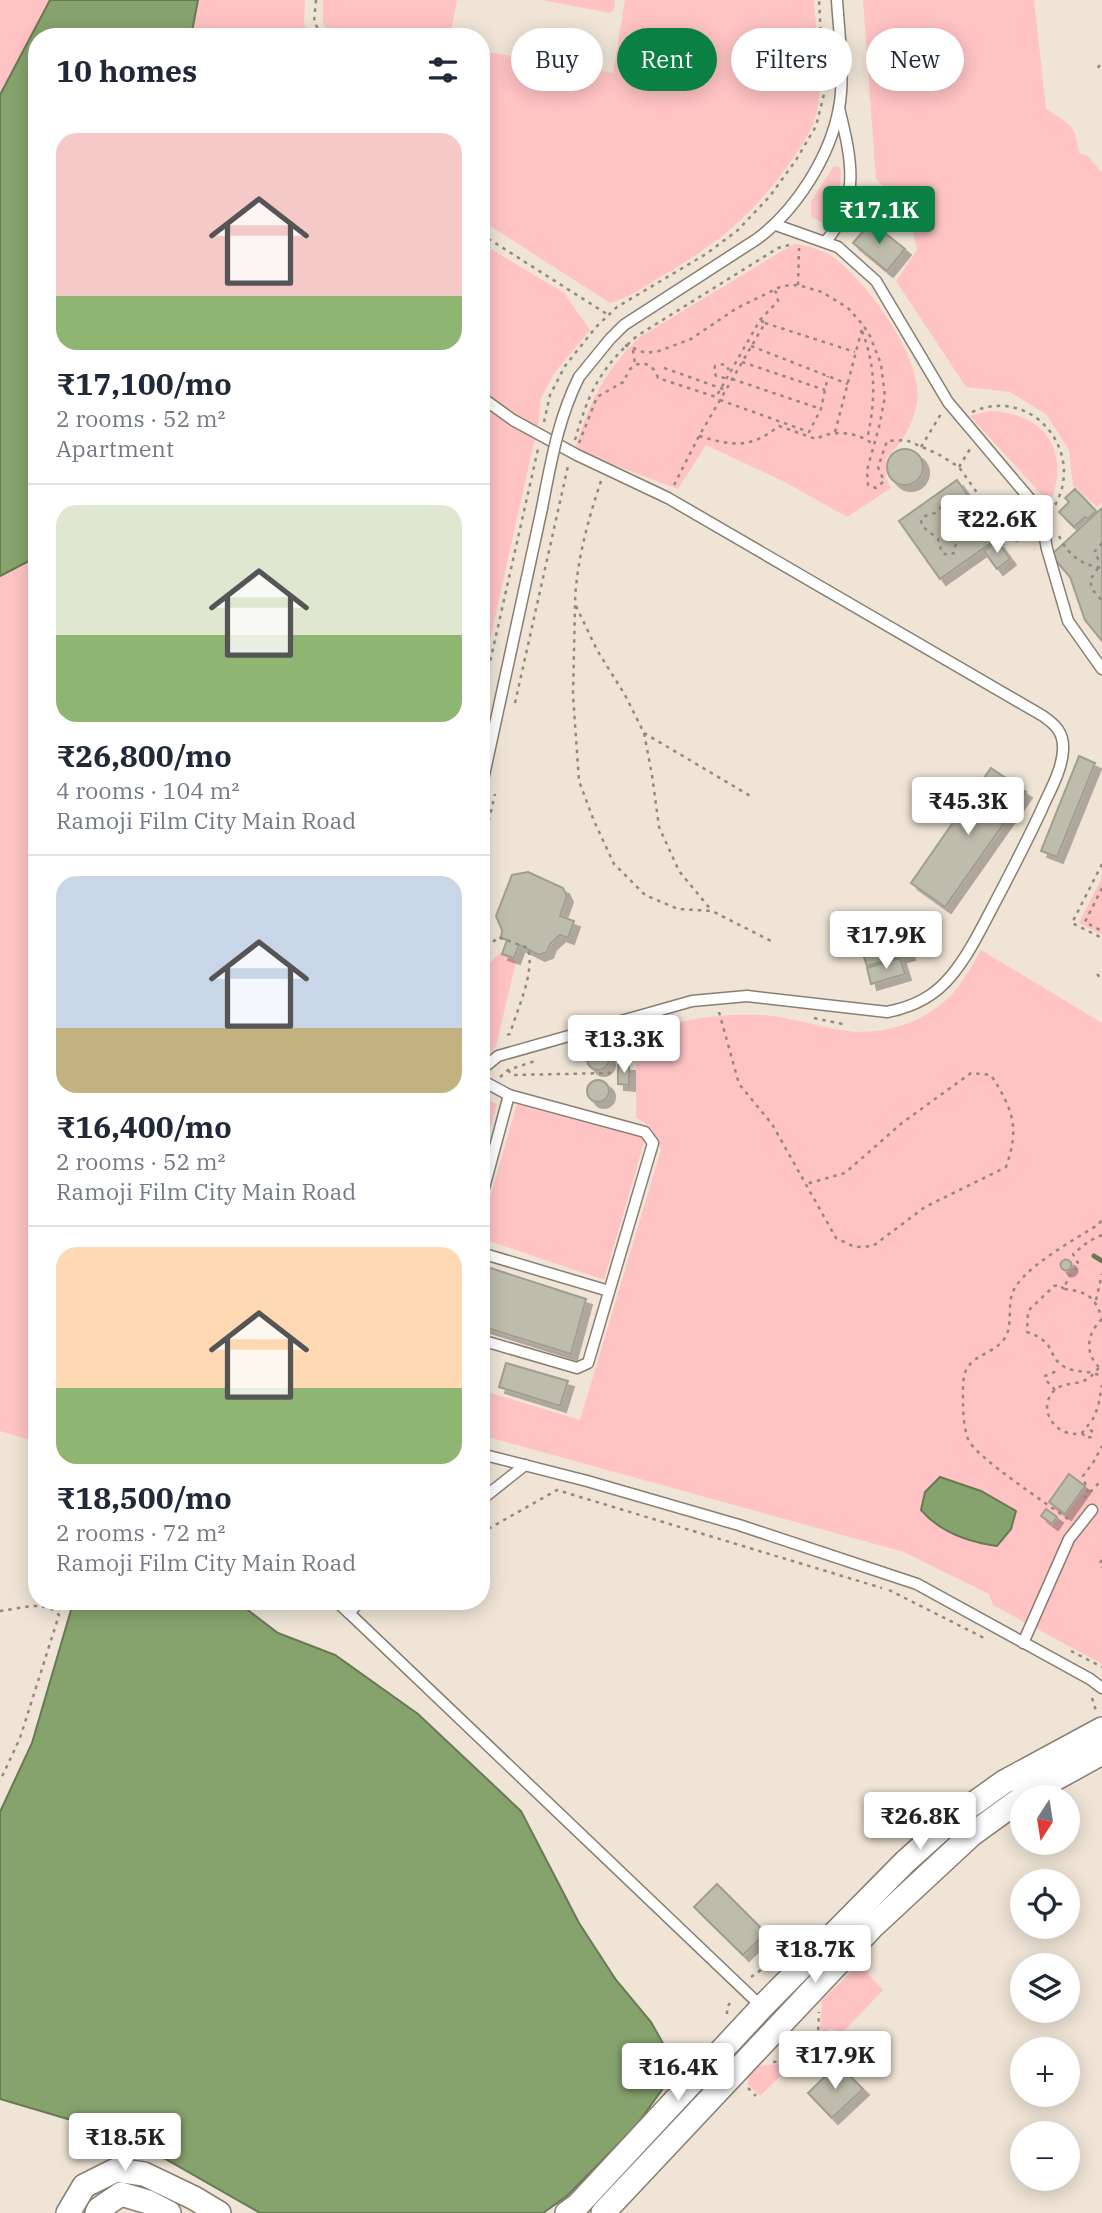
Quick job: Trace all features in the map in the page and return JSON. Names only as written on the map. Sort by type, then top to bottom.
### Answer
[{"type":"street","points":[[603,2213],[725,2085],[905,1862],[956,1817],[1099,1722]]},
{"type":"street","points":[[1044,1785],[1102,1754]]},
{"type":"street","points":[[568,2213],[762,2007],[1010,1806]]},
{"type":"street","points":[[706,2068],[725,2085]]},
{"type":"street","points":[[68,2213],[84,2186],[116,2170],[144,2174],[219,2213]]},
{"type":"street","points":[[97,2213],[121,2194],[148,2202],[169,2213]]},
{"type":"lane","points":[[825,242],[838,227],[850,191],[849,150],[839,108],[837,0]]},
{"type":"lane","points":[[490,748],[557,434],[567,401],[579,377],[624,325],[776,225],[804,190],[828,144],[839,108]]},
{"type":"lane","points":[[776,225],[838,247],[876,281],[948,402],[1040,511],[1046,549],[1068,621],[1102,669]]},
{"type":"lane","points":[[490,403],[574,454],[668,498],[1043,716],[1055,724],[1062,736],[1063,751],[1060,765],[1024,848],[973,943],[951,976],[928,997],[910,1008],[887,1012],[747,996],[692,1001],[498,1056],[490,1063]]},
{"type":"lane","points":[[490,1085],[509,1095],[645,1132],[653,1143],[588,1363],[577,1368],[490,1343]]},
{"type":"lane","points":[[490,1166],[509,1095]]},
{"type":"lane","points":[[490,1256],[609,1291]]},
{"type":"lane","points":[[490,1456],[739,1525],[917,1584],[1102,1688]]},
{"type":"lane","points":[[490,1493],[525,1465]]},
{"type":"lane","points":[[1023,1643],[1069,1539],[1092,1510]]},
{"type":"lane","points":[[346,1610],[762,2007]]},
{"type":"lane","points":[[349,1613],[352,1610]]},
{"type":"lane","points":[[1090,1679],[1102,1682]]},
{"type":"path","points":[[316,0],[314,22],[318,28]]},
{"type":"path","points":[[490,662],[550,396],[565,366],[617,307],[706,254],[738,230],[770,196],[796,160],[816,126],[824,94],[818,0]]},
{"type":"path","points":[[1098,68],[1102,61]]},
{"type":"path","points":[[490,240],[624,325]]},
{"type":"path","points":[[515,704],[583,410],[593,386],[617,354],[637,336],[778,248],[799,242],[798,285]]},
{"type":"path","points":[[610,339],[646,353],[659,351],[691,339],[728,313],[782,286],[798,285],[822,292],[848,308],[863,325],[881,364],[884,382],[883,412],[871,456],[868,485],[873,488],[881,486],[884,481],[877,467],[887,441],[906,440],[921,447],[959,467],[1011,541],[1044,528],[1056,531],[1077,560],[1100,570],[1090,580],[1091,589],[1102,601]]},
{"type":"path","points":[[574,454],[597,397],[625,382],[628,372],[635,365],[645,363],[654,369],[658,378],[716,397],[760,320],[778,301],[776,292],[772,290]]},
{"type":"path","points":[[760,320],[856,353]]},
{"type":"path","points":[[668,498],[699,436],[765,323]]},
{"type":"path","points":[[835,432],[863,325]]},
{"type":"path","points":[[862,331],[873,366],[873,412],[867,439]]},
{"type":"path","points":[[751,346],[848,383]]},
{"type":"path","points":[[633,349],[635,365]]},
{"type":"path","points":[[742,362],[825,390]]},
{"type":"path","points":[[725,364],[729,367],[728,374],[723,379],[718,377],[714,371],[715,366],[725,364]]},
{"type":"path","points":[[664,368],[726,390]]},
{"type":"path","points":[[720,399],[810,432],[821,409],[828,376]]},
{"type":"path","points":[[732,379],[821,409]]},
{"type":"path","points":[[921,447],[948,402]]},
{"type":"path","points":[[960,418],[976,410],[1005,406],[1033,415],[1054,436],[1061,449],[1065,477],[1044,528]]},
{"type":"path","points":[[699,436],[730,443],[745,443],[760,440],[779,426],[816,439],[835,432],[867,439],[874,445]]},
{"type":"path","points":[[959,467],[977,438]]},
{"type":"path","points":[[871,456],[880,458]]},
{"type":"path","points":[[605,467],[589,517],[575,590],[573,695],[579,781],[614,864],[645,895],[678,909],[712,911]]},
{"type":"path","points":[[978,509],[968,513],[961,510],[955,501],[948,500],[935,513],[921,520],[922,526],[938,539],[942,553],[954,553],[961,540],[971,540],[975,532],[971,517],[985,504]]},
{"type":"path","points":[[1102,543],[1095,551],[1102,563]]},
{"type":"path","points":[[575,604],[597,650],[625,695],[644,733],[659,827],[679,871],[712,911],[773,942]]},
{"type":"path","points":[[644,733],[752,797]]},
{"type":"path","points":[[490,813],[496,786]]},
{"type":"path","points":[[1102,864],[1072,923],[1102,937]]},
{"type":"path","points":[[1093,882],[1102,887],[1084,922],[1102,931]]},
{"type":"path","points":[[490,945],[498,937],[528,947],[531,957],[510,1034],[503,1036]]},
{"type":"path","points":[[1097,974],[1102,980]]},
{"type":"path","points":[[708,1013],[719,1012],[739,1084],[772,1124],[836,1238],[855,1247],[873,1246],[925,1207],[1006,1167],[1015,1142],[1009,1103],[991,1075],[971,1073],[902,1123],[845,1173],[806,1184]]},
{"type":"path","points":[[806,1017],[847,1025]]},
{"type":"path","points":[[490,1081],[508,1070],[547,1057]]},
{"type":"path","points":[[508,1070],[512,1075],[613,1073]]},
{"type":"path","points":[[1068,1519],[983,1458],[968,1441],[963,1413],[963,1390],[966,1371],[975,1359],[996,1349],[1007,1334],[1013,1291],[1022,1278],[1099,1224],[1102,1219]]},
{"type":"path","points":[[1064,1289],[1068,1278],[1079,1265],[1073,1254],[1089,1241],[1102,1236]]},
{"type":"path","points":[[1102,1275],[1096,1300],[1102,1319],[1091,1333],[1089,1342],[1090,1352],[1100,1369],[1086,1380],[1063,1385],[1055,1390],[1048,1405],[1052,1424],[1069,1434],[1082,1433],[1088,1428],[1098,1407],[1102,1385]]},
{"type":"path","points":[[1096,1300],[1085,1293],[1054,1286],[1028,1311],[1027,1332],[1045,1340],[1064,1367],[1093,1372],[1102,1377]]},
{"type":"path","points":[[1055,1390],[1045,1380],[1045,1376],[1057,1371]]},
{"type":"path","points":[[1082,1433],[1086,1438],[1091,1437],[1093,1433],[1088,1428]]},
{"type":"path","points":[[1102,1446],[1094,1463],[1083,1476],[1088,1493],[1102,1480]]},
{"type":"path","points":[[490,1528],[550,1493],[564,1491],[888,1590],[987,1639]]},
{"type":"path","points":[[1102,1560],[1099,1564],[1102,1567]]},
{"type":"path","points":[[0,1611],[28,1608]]},
{"type":"path","points":[[0,1781],[20,1738],[55,1631],[59,1615],[55,1610]]},
{"type":"path","points":[[1090,1694],[1099,1722]]},
{"type":"path","points":[[727,2019],[727,2007],[749,1979],[761,1970],[773,1970]]},
{"type":"shaded area","points":[[0,0],[50,0],[36,28],[28,28],[28,43],[0,95]]},
{"type":"shaded area","points":[[50,0],[198,0],[193,28],[35,28]]},
{"type":"shaded area","points":[[198,0],[305,0],[304,24],[306,28],[193,28]]},
{"type":"shaded area","points":[[323,0],[457,0],[452,28],[326,28]]},
{"type":"shaded area","points":[[542,0],[615,0],[614,10],[610,13]]},
{"type":"shaded area","points":[[625,0],[814,0],[816,28],[731,28],[731,91],[819,91],[814,122],[789,164],[747,214],[717,240],[637,291],[610,303],[490,226],[490,52],[511,56],[511,91],[603,91],[603,71],[613,73],[617,49],[617,91],[717,91],[717,28],[620,28]]},
{"type":"shaded area","points":[[863,0],[1034,0],[1046,109],[1070,126],[1076,136],[1079,153],[1088,156],[1102,173],[1102,502],[1097,507],[1073,485],[1069,450],[1046,414],[1010,392],[966,387],[896,281],[917,250],[909,215],[876,179],[870,91],[964,91],[964,28],[866,28],[866,41]]},
{"type":"shaded area","points":[[28,42],[28,562],[0,576],[0,95]]},
{"type":"shaded area","points":[[834,166],[840,167],[841,173],[838,220],[828,225],[811,217],[811,201]]},
{"type":"shaded area","points":[[794,244],[830,255],[844,266],[890,321],[912,365],[917,385],[917,403],[906,433],[886,459],[886,478],[891,488],[847,517],[787,483],[706,445],[678,489],[575,450],[586,417],[607,375],[640,337]]},
{"type":"shaded area","points":[[490,248],[564,293],[590,330],[555,372],[541,398],[539,420],[490,640]]},
{"type":"shaded area","points":[[989,411],[1009,413],[1026,419],[1049,439],[1055,452],[1057,468],[1056,485],[1050,504],[970,416]]},
{"type":"shaded area","points":[[28,562],[28,1439],[0,1431],[0,576]]},
{"type":"shaded area","points":[[1102,877],[1102,935],[1079,923]]},
{"type":"shaded area","points":[[981,950],[1102,1023],[1102,1664],[993,1605],[989,1594],[904,1552],[490,1437],[490,1393],[580,1420],[661,1150],[653,1131],[636,1118],[636,1032],[699,1019],[747,1014],[774,1016],[848,1031],[879,1031],[909,1023],[923,1016],[948,998]]},
{"type":"shaded area","points":[[505,952],[512,955],[516,962],[496,1046],[490,1051],[490,965]]},
{"type":"shaded area","points":[[490,1101],[497,1104],[490,1128]]},
{"type":"shaded area","points":[[517,1104],[645,1139],[604,1280],[490,1241],[490,1198]]},
{"type":"shaded area","points":[[940,1477],[981,1491],[1016,1511],[1011,1529],[997,1546],[955,1535],[921,1510],[925,1492]]},
{"type":"shaded area","points":[[71,1610],[248,1610],[278,1633],[335,1655],[418,1714],[521,1811],[579,1923],[616,1980],[651,2022],[669,2054],[669,2080],[636,2126],[567,2196],[543,2213],[260,2213],[125,2136],[0,2099],[0,1812],[32,1743]]},
{"type":"shaded area","points":[[864,1960],[869,1975],[883,1990],[843,2032],[829,2029],[825,2033],[820,2029],[822,2000]]},
{"type":"shaded area","points":[[785,2063],[791,2066],[760,2096],[748,2085],[748,2077],[759,2066]]},
{"type":"building","points":[[871,222],[905,249],[887,271],[853,243]]},
{"type":"building","points":[[905,449],[918,454],[923,467],[918,480],[905,485],[892,480],[887,467],[892,454]]},
{"type":"building","points":[[957,480],[998,538],[940,579],[899,521]]},
{"type":"building","points":[[1075,489],[1096,511],[1074,527],[1059,512],[1069,502],[1065,498]]},
{"type":"building","points":[[1102,508],[1102,641],[1085,620],[1070,577],[1051,555]]},
{"type":"building","points":[[997,541],[1010,559],[997,569],[984,551]]},
{"type":"building","points":[[1079,756],[1095,763],[1057,857],[1041,851]]},
{"type":"building","points":[[991,768],[1026,792],[945,907],[911,883]]},
{"type":"building","points":[[528,872],[563,888],[567,896],[560,916],[574,921],[568,938],[560,935],[550,944],[547,952],[539,955],[519,945],[514,958],[502,954],[507,940],[501,938],[502,930],[496,916],[512,875]]},
{"type":"building","points":[[904,936],[909,954],[867,966],[861,948]]},
{"type":"building","points":[[900,958],[905,974],[871,984],[867,968]]},
{"type":"building","points":[[598,1048],[606,1051],[609,1059],[606,1067],[598,1070],[590,1067],[587,1059],[590,1051]]},
{"type":"building","points":[[618,1065],[629,1065],[629,1085],[618,1084]]},
{"type":"building","points":[[598,1080],[606,1083],[609,1091],[606,1099],[598,1102],[590,1099],[587,1091],[590,1083]]},
{"type":"building","points":[[1066,1260],[1070,1261],[1070,1269],[1066,1270],[1062,1269],[1061,1265],[1062,1261]]},
{"type":"building","points":[[490,1268],[586,1299],[571,1354],[490,1329]]},
{"type":"building","points":[[506,1363],[568,1381],[560,1406],[499,1387]]},
{"type":"building","points":[[1069,1474],[1085,1486],[1065,1514],[1049,1502]]},
{"type":"building","points":[[1046,1509],[1057,1517],[1052,1524],[1041,1516]]},
{"type":"building","points":[[717,1884],[766,1933],[743,1955],[694,1907]]},
{"type":"building","points":[[838,2064],[863,2089],[832,2118],[808,2093]]},
{"type":"waterway","points":[[1094,1256],[1102,1261]]}]
